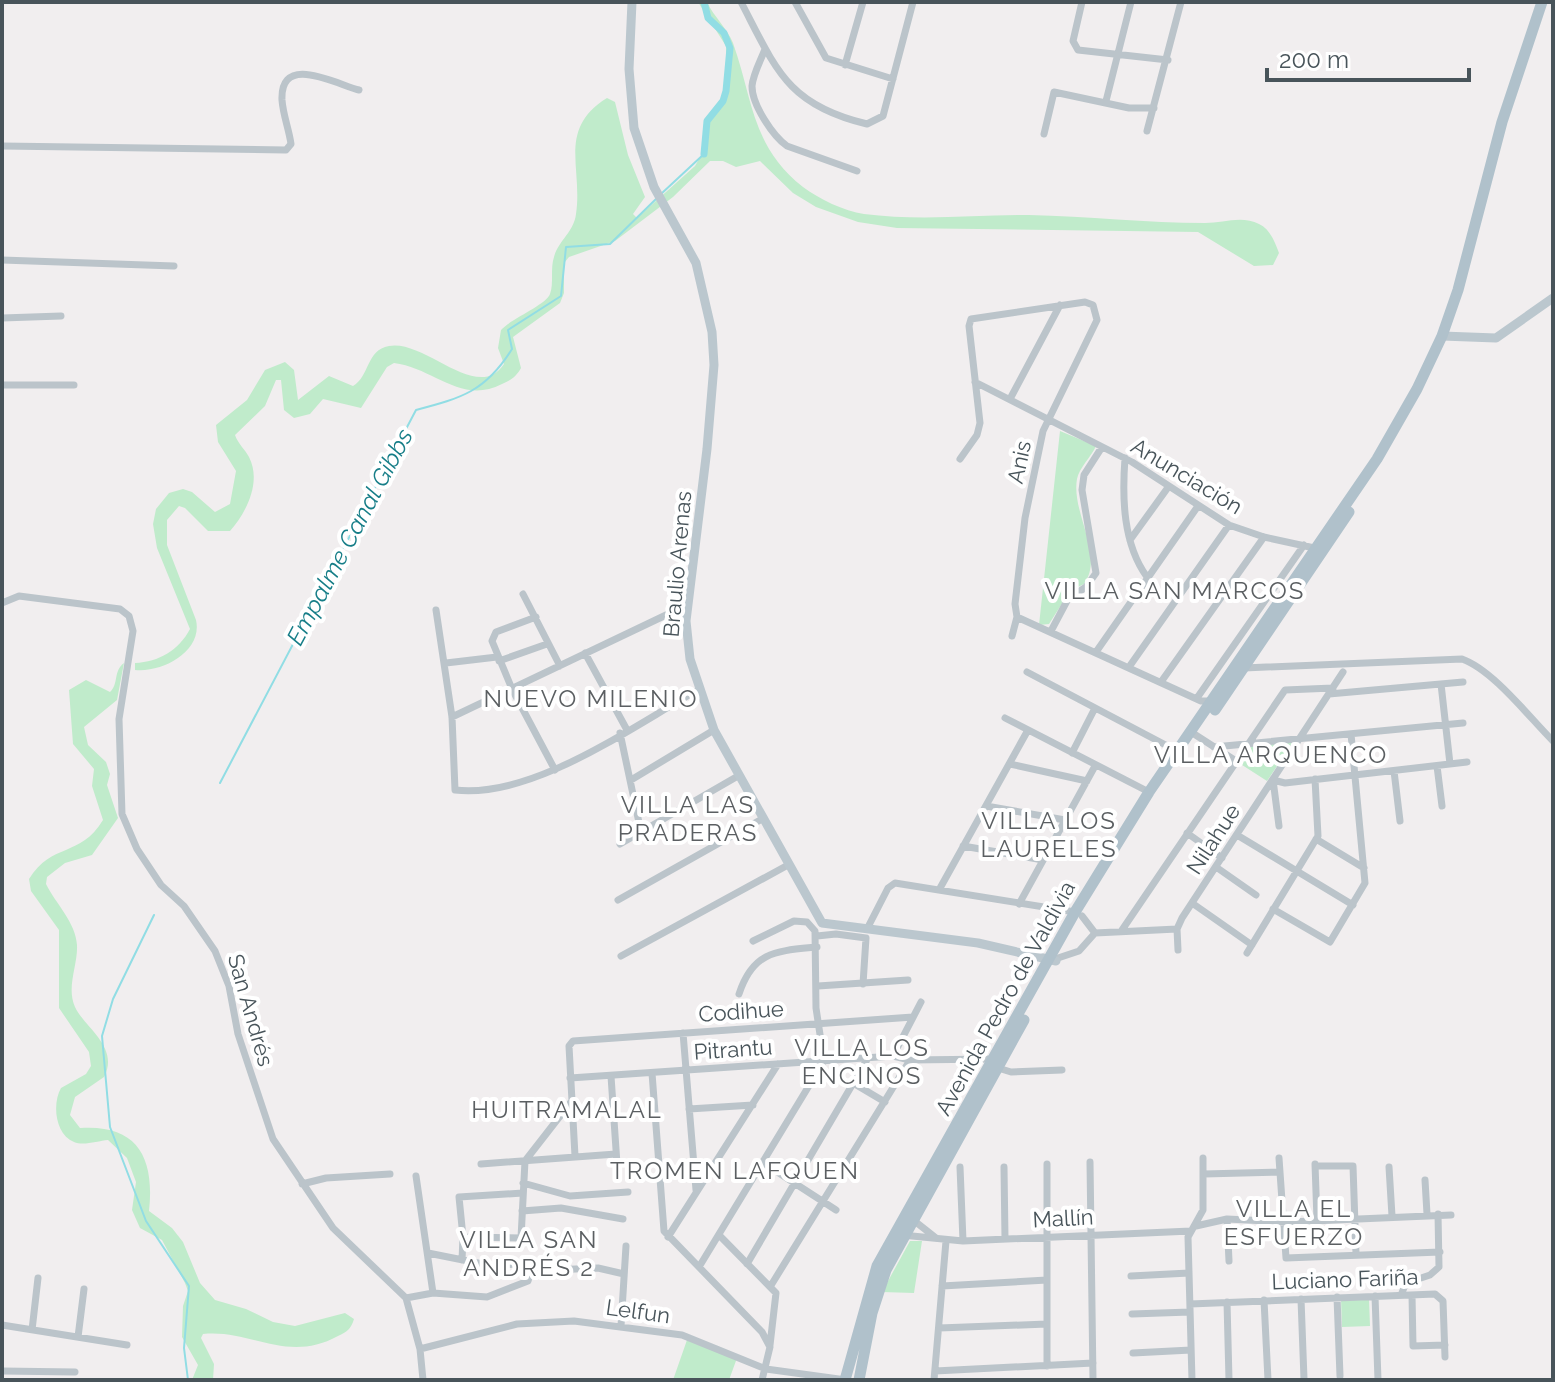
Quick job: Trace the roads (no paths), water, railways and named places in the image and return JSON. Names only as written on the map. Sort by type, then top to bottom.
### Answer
[{"type":"main road","name":"Avenida Pedro de Valdivia","points":[[846,1380],[868,1288],[1079,914],[1149,792],[1177,751],[1194,734],[1204,702],[1377,459],[1442,336],[1458,290],[1502,122],[1542,2]]},
{"type":"main road","name":"Avenida Pedro de Valdivia","points":[[1079,914],[1194,734],[1244,668],[1315,548]]},
{"type":"main road","name":"Avenida Pedro de Valdivia","points":[[856,1380],[886,1270],[901,1234]]},
{"type":"street","name":"Braulio Arenas","points":[[632,2],[629,69],[634,128],[654,187],[685,239],[701,275],[713,348],[707,449],[687,605],[686,636],[698,690],[714,730],[822,923],[939,937],[1055,959]]},
{"type":"street","points":[[741,2],[765,49],[791,87],[811,105],[867,124],[883,116],[913,2]]},
{"type":"street","points":[[795,2],[821,52],[845,65],[893,79]]},
{"type":"street","points":[[845,65],[863,2]]},
{"type":"street","points":[[1082,2],[1073,41],[1078,50],[1168,60]]},
{"type":"street","points":[[1106,101],[1131,2]]},
{"type":"street","points":[[1147,131],[1181,2]]},
{"type":"street","points":[[765,49],[752,85],[758,103],[778,139],[787,146],[857,171]]},
{"type":"street","points":[[2,146],[286,150],[291,144],[282,95],[291,78],[297,74],[316,74],[359,90]]},
{"type":"street","points":[[1044,134],[1054,92],[1129,108],[1154,108]]},
{"type":"street","points":[[2,260],[174,266]]},
{"type":"street","points":[[1442,336],[1496,338],[1522,323],[1553,298]]},
{"type":"street","name":"Anis","points":[[1012,636],[1017,617],[1015,604],[1025,518],[1047,418],[1097,320],[1095,307],[1085,302],[1060,305]]},
{"type":"street","points":[[960,459],[979,429],[969,326],[971,319],[1060,305]]},
{"type":"street","points":[[1010,399],[1060,305]]},
{"type":"street","points":[[2,318],[61,316]]},
{"type":"street","name":"Anunciación","points":[[975,382],[1125,458],[1229,525],[1264,537],[1315,548]]},
{"type":"street","points":[[2,385],[74,385]]},
{"type":"street","points":[[1049,630],[1068,599],[1086,587],[1096,573],[1082,490],[1084,475],[1102,447]]},
{"type":"street","points":[[1125,458],[1124,501],[1130,540],[1147,577]]},
{"type":"street","points":[[1130,540],[1169,486]]},
{"type":"street","points":[[1096,652],[1198,506]]},
{"type":"street","points":[[1129,667],[1229,525]]},
{"type":"street","points":[[1161,682],[1264,537]]},
{"type":"street","points":[[523,594],[560,666]]},
{"type":"street","name":"San Andrés","points":[[2,603],[19,596],[120,609],[129,616],[133,631],[119,719],[122,814],[137,849],[161,885],[184,906],[215,951],[229,986],[238,1034],[273,1139],[333,1228],[406,1298]]},
{"type":"street","points":[[452,717],[687,605]]},
{"type":"street","points":[[436,610],[452,717],[455,790],[528,781],[555,770],[698,690]]},
{"type":"street","points":[[536,617],[494,633],[492,641],[512,689],[555,770]]},
{"type":"street","points":[[1017,617],[1204,702]]},
{"type":"street","points":[[446,663],[498,659],[547,644]]},
{"type":"street","points":[[585,653],[624,732],[641,832]]},
{"type":"street","points":[[1244,668],[1462,659],[1473,663],[1490,678],[1553,741]]},
{"type":"street","points":[[1027,672],[1177,751]]},
{"type":"street","name":"Nilahue","points":[[1177,929],[1343,672]]},
{"type":"street","points":[[1122,930],[1285,690],[1331,691],[1463,682]]},
{"type":"street","points":[[1441,684],[1450,764]]},
{"type":"street","points":[[1072,753],[1095,708]]},
{"type":"street","points":[[1005,718],[1149,792]]},
{"type":"street","points":[[1214,747],[1463,723]]},
{"type":"street","points":[[631,780],[714,730]]},
{"type":"street","points":[[939,890],[1028,730]]},
{"type":"street","points":[[1194,734],[1236,761]]},
{"type":"street","points":[[1273,909],[1330,942],[1365,883],[1351,734]]},
{"type":"street","points":[[1279,826],[1273,780],[1285,783],[1467,762]]},
{"type":"street","points":[[1010,764],[1087,781]]},
{"type":"street","points":[[1019,904],[1095,766]]},
{"type":"street","points":[[1437,766],[1442,806]]},
{"type":"street","points":[[1394,771],[1400,821]]},
{"type":"street","points":[[620,844],[738,776]]},
{"type":"street","points":[[1247,953],[1319,832],[1315,779]]},
{"type":"street","points":[[986,806],[1065,820]]},
{"type":"street","points":[[618,900],[762,819]]},
{"type":"street","points":[[1187,833],[1222,858]]},
{"type":"street","points":[[1237,835],[1353,905]]},
{"type":"street","points":[[1316,839],[1364,868]]},
{"type":"street","points":[[963,846],[1043,860]]},
{"type":"street","points":[[621,956],[788,865]]},
{"type":"street","points":[[1216,867],[1256,895]]},
{"type":"street","points":[[867,929],[892,884],[1079,914],[1095,933]]},
{"type":"street","points":[[1192,903],[1252,945]]},
{"type":"street","points":[[699,1267],[824,1061],[821,1023],[816,1008],[817,936],[812,926],[802,920],[753,941]]},
{"type":"street","points":[[1055,959],[1079,951],[1095,933],[1122,930],[1177,929],[1178,950]]},
{"type":"street","points":[[817,936],[836,934],[866,938],[863,984]]},
{"type":"street","points":[[739,994],[750,966],[761,959],[783,950],[817,947]]},
{"type":"street","points":[[818,986],[908,980]]},
{"type":"street","points":[[893,1056],[921,1002]]},
{"type":"street","name":"Codihue","points":[[570,1078],[569,1046],[573,1041],[913,1017]]},
{"type":"street","points":[[683,1033],[696,1193]]},
{"type":"street","name":"Pitrantu","points":[[570,1078],[893,1056],[910,1060],[996,1063],[1011,1072],[1062,1070]]},
{"type":"street","points":[[747,1264],[868,1058]]},
{"type":"street","points":[[770,1287],[910,1060]]},
{"type":"street","points":[[668,1237],[778,1064]]},
{"type":"street","points":[[652,1073],[662,1224],[668,1237],[762,1332],[770,1347]]},
{"type":"street","points":[[611,1076],[617,1164]]},
{"type":"street","points":[[570,1078],[575,1156]]},
{"type":"street","points":[[853,1083],[885,1102]]},
{"type":"street","points":[[463,1237],[521,1238],[525,1161],[572,1101]]},
{"type":"street","points":[[689,1109],[753,1105]]},
{"type":"street","points":[[481,1164],[616,1154]]},
{"type":"street","points":[[1192,1380],[1189,1273],[1193,1229],[1203,1210],[1203,1158]]},
{"type":"street","points":[[1279,1158],[1286,1258],[1440,1252]]},
{"type":"street","points":[[762,1162],[836,1210]]},
{"type":"street","points":[[1090,1162],[1093,1380]]},
{"type":"street","points":[[1047,1164],[1047,1366]]},
{"type":"street","points":[[1317,1220],[1315,1164],[1353,1166],[1356,1254]]},
{"type":"street","points":[[960,1167],[963,1241]]},
{"type":"street","points":[[1004,1167],[1005,1239]]},
{"type":"street","points":[[1389,1167],[1392,1216]]},
{"type":"street","points":[[1204,1174],[1280,1172]]},
{"type":"street","points":[[302,1184],[326,1178],[390,1174]]},
{"type":"street","points":[[416,1176],[433,1293]]},
{"type":"street","points":[[1425,1180],[1427,1214]]},
{"type":"street","points":[[523,1183],[570,1196],[628,1192]]},
{"type":"street","points":[[462,1260],[459,1197],[523,1193]]},
{"type":"street","points":[[522,1211],[574,1209],[623,1219]]},
{"type":"street","points":[[1401,1295],[1406,1283],[1436,1271],[1440,1252],[1438,1214]]},
{"type":"street","name":"Mallín","points":[[901,1234],[963,1241],[1193,1229],[1227,1219],[1283,1221],[1451,1215]]},
{"type":"street","points":[[910,1218],[942,1240],[935,1376],[1093,1363]]},
{"type":"street","points":[[1227,1219],[1229,1261]]},
{"type":"street","points":[[719,1235],[770,1287],[777,1300],[762,1380]]},
{"type":"street","points":[[621,1326],[626,1246]]},
{"type":"street","points":[[428,1253],[488,1265],[524,1264],[531,1271],[598,1268],[624,1274]]},
{"type":"street","points":[[423,1380],[420,1349],[406,1298],[433,1293],[487,1297],[528,1281],[531,1271]]},
{"type":"street","points":[[1131,1276],[1189,1273]]},
{"type":"street","points":[[32,1330],[38,1278]]},
{"type":"street","points":[[942,1286],[1047,1280]]},
{"type":"street","points":[[78,1337],[84,1289]]},
{"type":"street","name":"Luciano Fariña","points":[[1132,1314],[1227,1302],[1435,1294],[1443,1301],[1445,1357]]},
{"type":"street","points":[[1412,1295],[1413,1346],[1445,1345]]},
{"type":"street","points":[[1375,1296],[1378,1380]]},
{"type":"street","points":[[1337,1297],[1340,1376]]},
{"type":"street","points":[[1301,1299],[1304,1379]]},
{"type":"street","points":[[1264,1300],[1268,1380]]},
{"type":"street","points":[[1227,1302],[1229,1380]]},
{"type":"street","name":"Lelfun","points":[[420,1349],[517,1324],[574,1321],[682,1335],[766,1369],[846,1380]]},
{"type":"street","points":[[939,1328],[1047,1324]]},
{"type":"street","points":[[2,1325],[127,1345]]},
{"type":"street","points":[[1133,1353],[1191,1350]]},
{"type":"street","points":[[990,1370],[990,1380]]},
{"type":"street","points":[[2,1371],[75,1372]]},
{"type":"waterway","points":[[704,2],[708,18],[724,33],[730,48],[726,91],[723,101],[707,121],[704,154]]},
{"type":"waterway","name":"Empalme Canal Gibbs","points":[[661,194],[704,154]]},
{"type":"waterway","name":"Empalme Canal Gibbs","points":[[220,783],[416,410],[460,396],[482,384],[512,349],[508,330],[561,296],[566,247],[610,244],[656,199]]},
{"type":"waterway","name":"Empalme Canal Gibbs","points":[[154,915],[113,999],[102,1036],[110,1127],[146,1221],[189,1286],[184,1348],[188,1380]]},
{"type":"district","name":"VILLA SAN MARCOS","points":[[1175,591]]},
{"type":"district","name":"NUEVO MILENIO","points":[[591,699]]},
{"type":"district","name":"VILLA ARQUENCO","points":[[1271,755]]},
{"type":"district","name":"VILLA LAS PRADERAS","points":[[688,819]]},
{"type":"district","name":"VILLA LOS LAURELES","points":[[1049,835]]},
{"type":"district","name":"VILLA LOS ENCINOS","points":[[862,1062]]},
{"type":"district","name":"HUITRAMALAL","points":[[567,1110]]},
{"type":"district","name":"TROMEN LAFQUEN","points":[[735,1171]]},
{"type":"district","name":"VILLA EL ESFUERZO","points":[[1294,1223]]},
{"type":"district","name":"VILLA SAN ANDRÉS 2","points":[[529,1254]]}]
